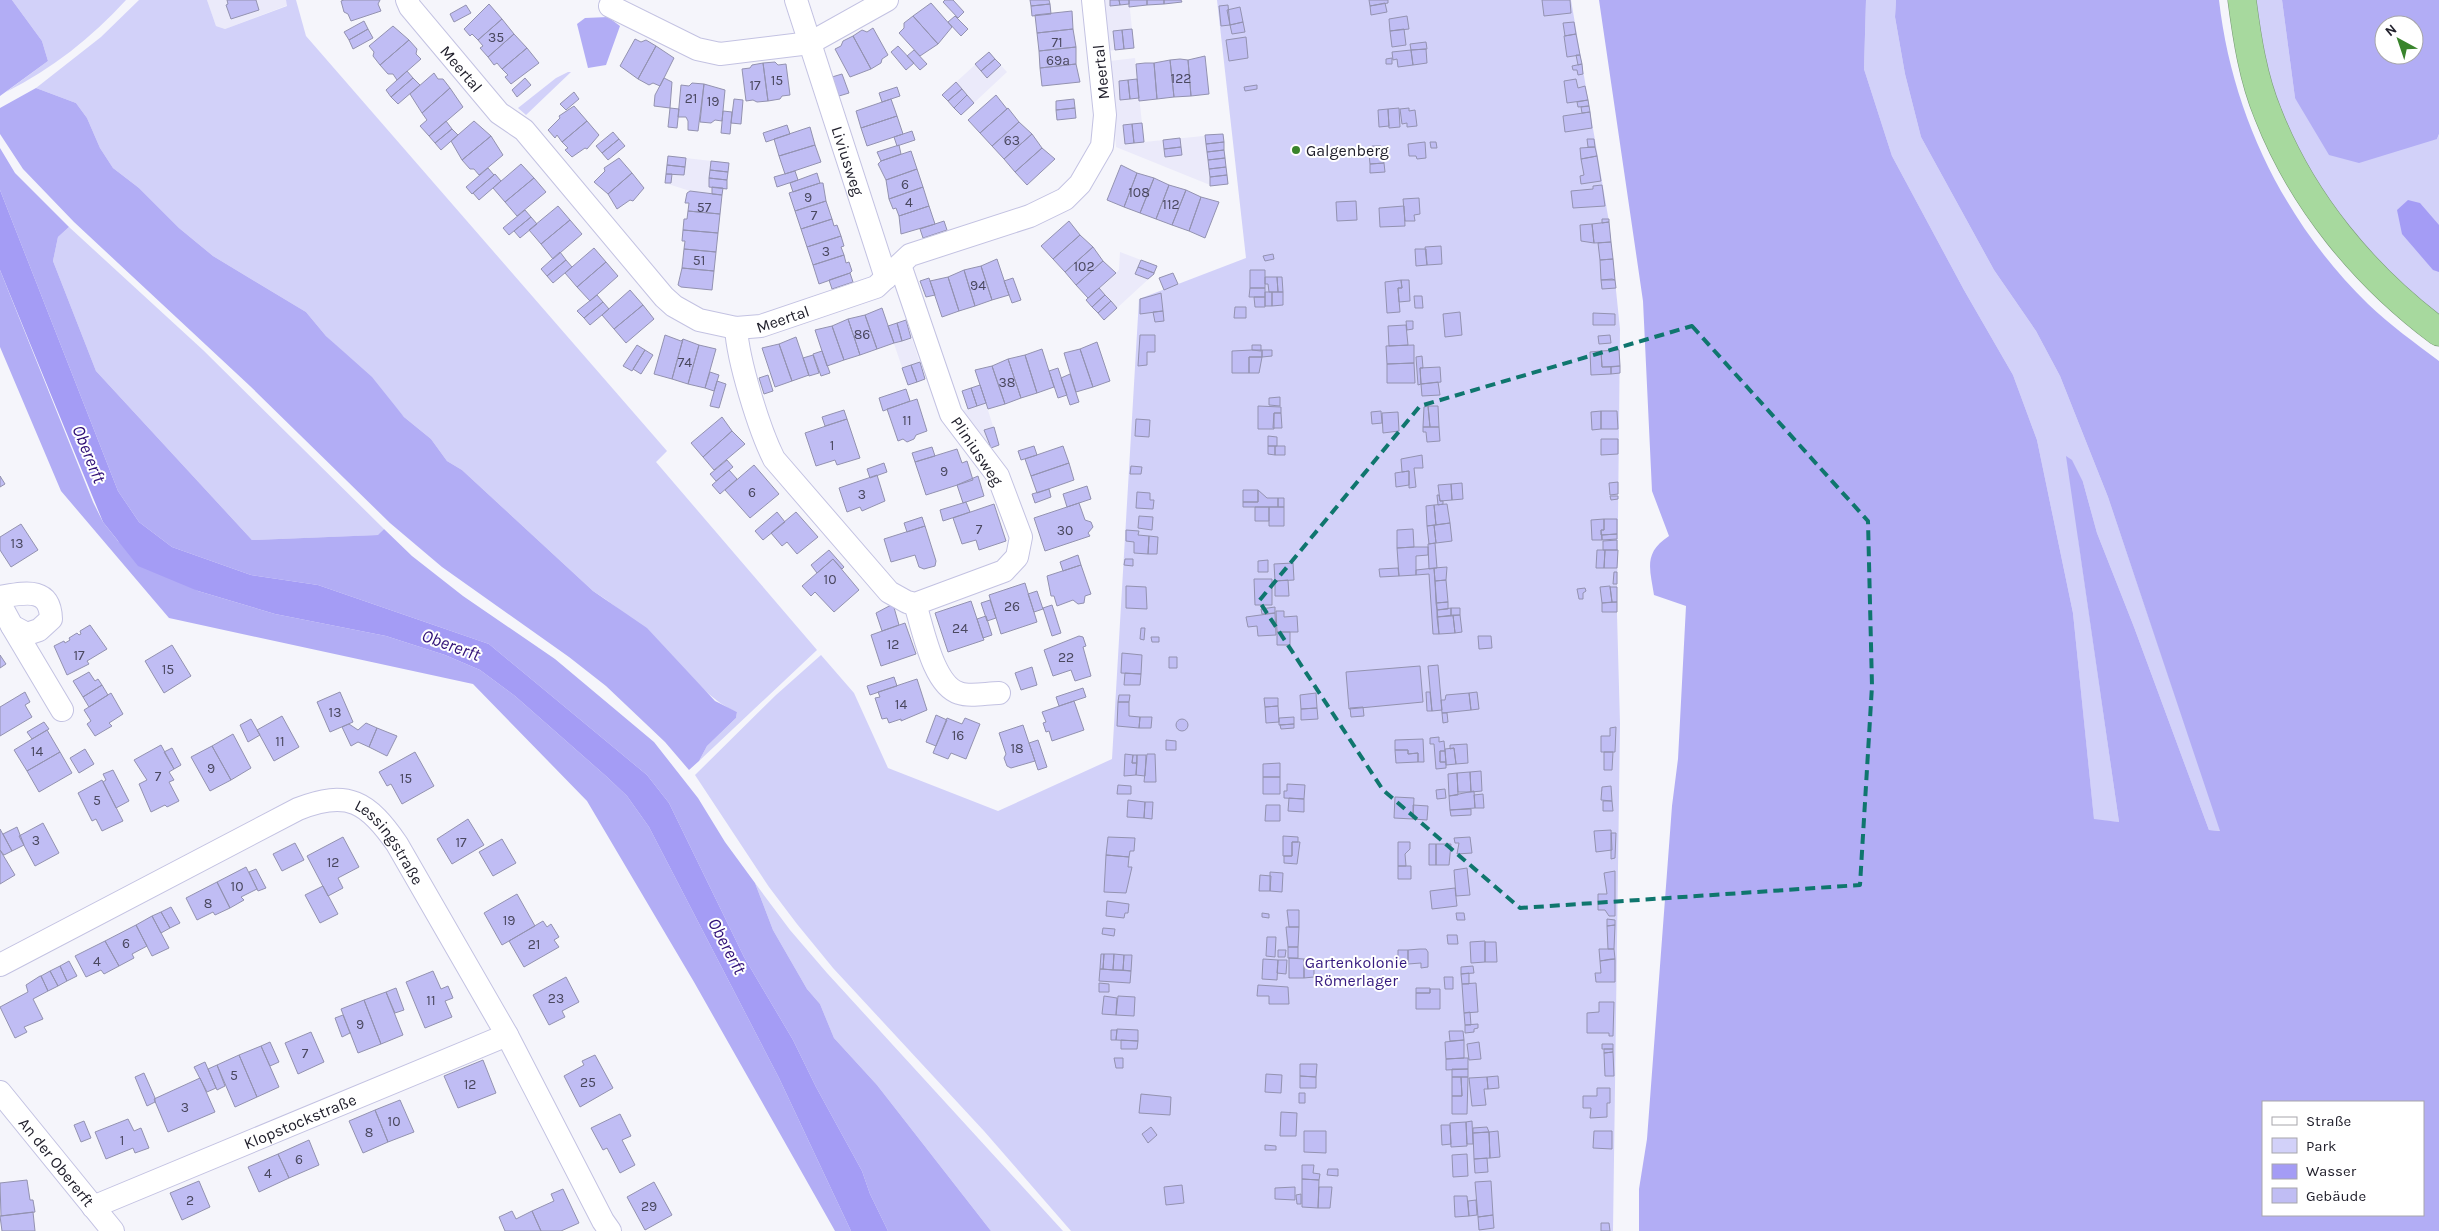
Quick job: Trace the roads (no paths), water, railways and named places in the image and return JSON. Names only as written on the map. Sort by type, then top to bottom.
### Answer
[{"type":"highway","points":[[2242,0],[2250,53],[2264,104],[2297,175],[2334,231],[2392,292],[2439,332]]},
{"type":"street","name":"Meertal","points":[[407,0],[410,8],[499,113],[524,130],[664,297],[674,306],[699,320],[736,328],[761,326],[876,287],[910,255],[1050,208],[1065,199],[1080,184],[1102,146],[1105,115],[1093,0]]},
{"type":"street","name":"Liviusweg","points":[[796,0],[893,271]]},
{"type":"street","points":[[610,6],[708,53],[720,54],[810,43],[887,0]]},
{"type":"street","name":"Pliniusweg","points":[[893,271],[951,414],[998,476],[1021,536],[1020,550],[1017,557],[1004,571],[915,604]]},
{"type":"street","points":[[736,328],[737,345],[764,436],[774,458],[882,585],[897,597],[915,604],[936,668],[944,683],[960,694],[999,693]]},
{"type":"street","points":[[0,597],[22,593],[36,594],[44,598],[50,609],[51,619],[39,630],[27,634],[12,626]]},
{"type":"street","points":[[0,604],[62,710]]},
{"type":"street","name":"Lessingstraße","points":[[0,965],[298,809],[318,801],[339,799],[360,805],[371,812],[389,833],[507,1035],[603,1222],[610,1231]]},
{"type":"street","name":"Klopstockstraße","points":[[92,1207],[507,1035]]},
{"type":"street","name":"An der Obererft","points":[[0,1092],[113,1231]]},
{"type":"water","name":"Obererft","points":[[0,190],[118,491],[139,522],[172,547],[251,575],[318,585],[489,644],[647,775],[669,803],[744,957],[793,1040],[816,1087],[862,1171],[870,1194],[888,1231],[851,1231],[779,1078],[649,827],[627,796],[607,777],[515,696],[480,670],[445,655],[386,636],[275,614],[198,591],[138,566],[103,522],[0,270]]},
{"type":"water","points":[[2408,200],[2420,203],[2439,225],[2439,272],[2433,270],[2402,234],[2397,210]]},
{"type":"place","name":"Galgenberg","points":[[1296,150]]},
{"type":"park label","name":"Gartenkolonie Römerlager","points":[[1356,971]]}]
